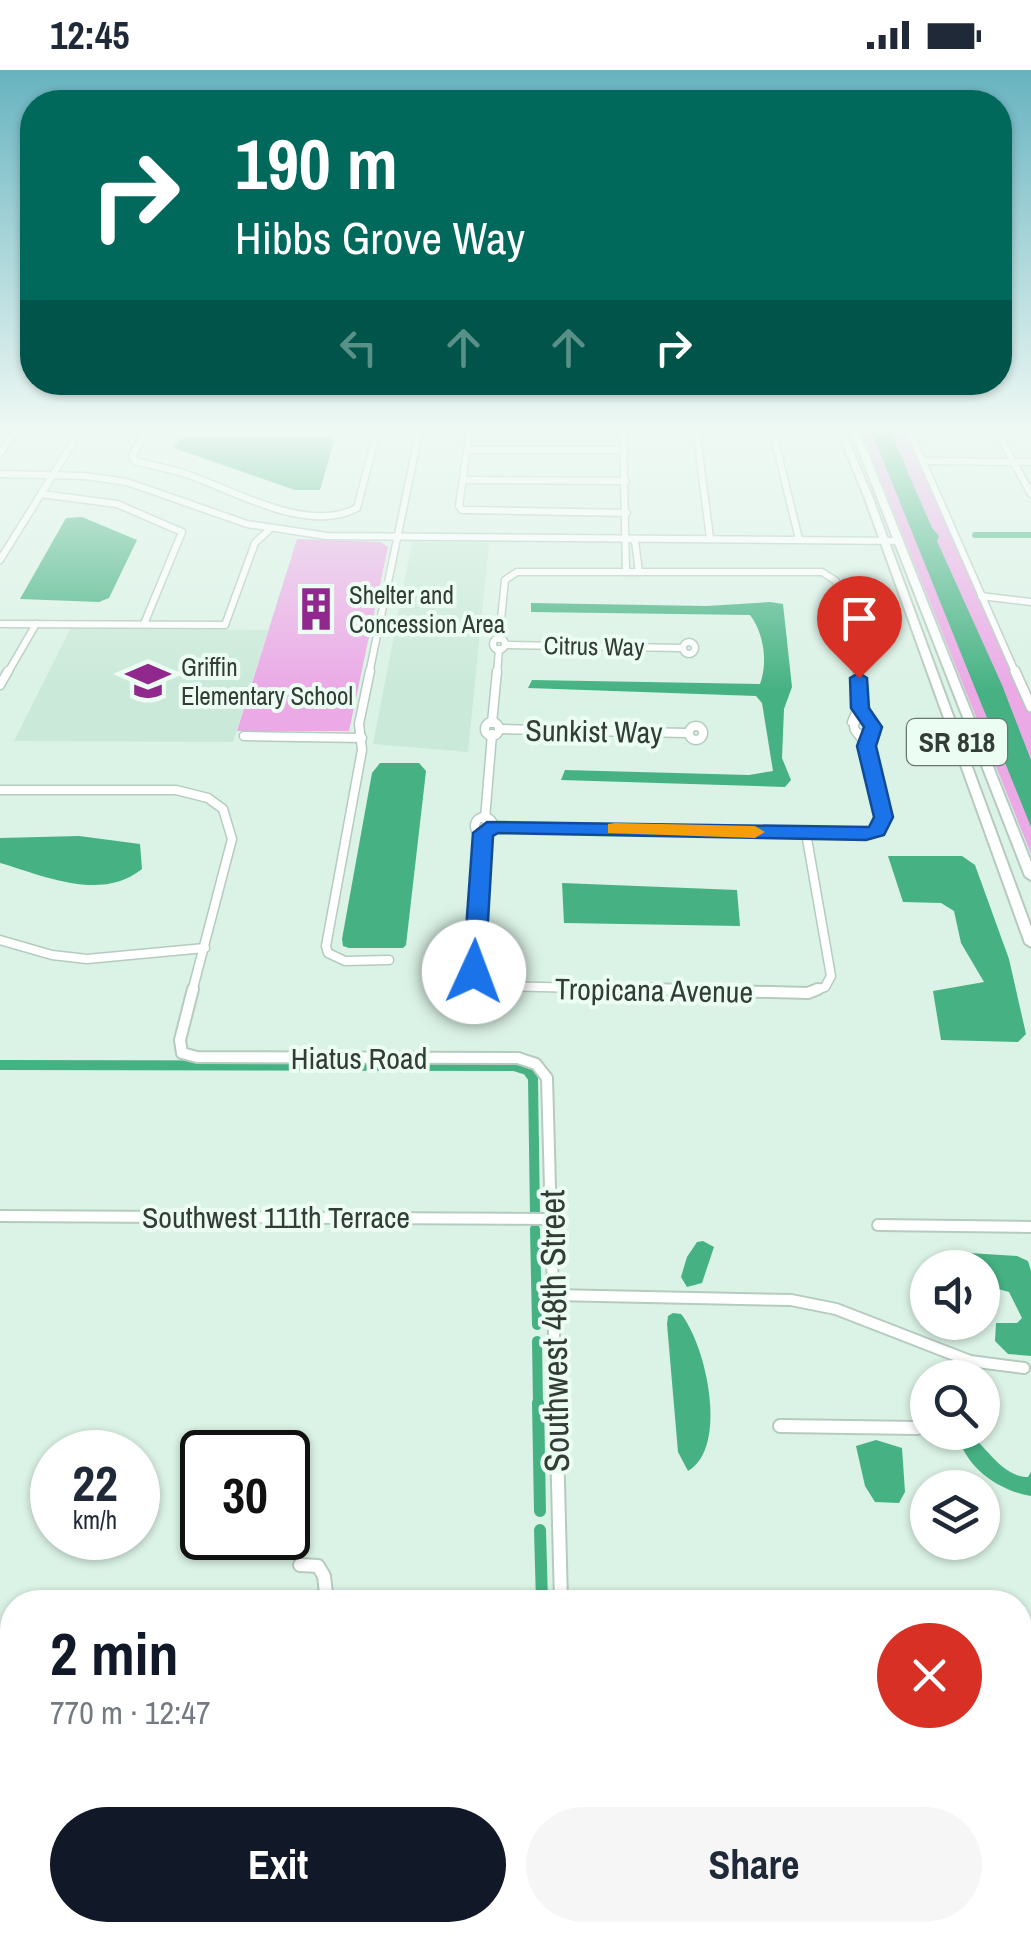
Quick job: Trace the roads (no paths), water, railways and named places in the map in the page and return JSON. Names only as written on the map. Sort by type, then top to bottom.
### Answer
[{"type":"main road","name":"SR 818","points":[[874,515],[1031,943]]},
{"type":"main road","name":"SR 818","points":[[890,515],[1031,876]]},
{"type":"street","points":[[0,560],[28,515]]},
{"type":"street","points":[[143,515],[182,532],[183,536],[144,624]]},
{"type":"street","points":[[227,515],[269,530],[340,537],[900,539]]},
{"type":"street","points":[[388,960],[334,958],[326,946],[362,738],[360,724],[402,515]]},
{"type":"street","points":[[626,572],[627,515]]},
{"type":"street","points":[[707,515],[710,538]]},
{"type":"street","points":[[796,515],[802,539]]},
{"type":"street","points":[[945,515],[1031,707]]},
{"type":"street","points":[[0,624],[225,625],[256,540],[269,530]]},
{"type":"street","points":[[628,538],[635,542],[638,572]]},
{"type":"street","points":[[485,819],[473,824],[476,831],[483,833],[494,826],[806,833],[877,831],[884,817],[867,746],[854,726],[858,702],[856,660],[836,581],[828,573],[510,574],[505,580],[492,723]]},
{"type":"street","points":[[981,596],[1031,602]]},
{"type":"street","points":[[0,685],[36,624]]},
{"type":"street","name":"Citrus Way","points":[[502,644],[681,648]]},
{"type":"street","points":[[858,702],[871,726],[867,746]]},
{"type":"street","points":[[492,723],[502,728]]},
{"type":"street","points":[[492,723],[482,729],[492,734]]},
{"type":"street","points":[[854,726],[871,726]]},
{"type":"street","points":[[492,734],[502,728]]},
{"type":"street","name":"Sunkist Way","points":[[502,728],[686,733]]},
{"type":"street","points":[[485,819],[492,734]]},
{"type":"street","points":[[244,736],[362,738]]},
{"type":"street","points":[[0,790],[196,792],[225,806],[232,822],[232,839],[206,948],[171,947],[100,959],[68,958],[0,940]]},
{"type":"street","points":[[485,819],[494,826]]},
{"type":"street","points":[[482,981],[473,963],[483,833]]},
{"type":"street","points":[[806,833],[831,976],[825,987]]},
{"type":"street","name":"Hiatus Road","points":[[206,948],[180,1040],[182,1053],[197,1057],[518,1058],[536,1064]]},
{"type":"street","name":"Tropicana Avenue","points":[[482,981],[500,986],[789,993],[808,993],[825,987]]},
{"type":"street","name":"Southwest 48th Street","points":[[536,1064],[547,1078],[561,1590]]},
{"type":"street","name":"Southwest 111th Terrace","points":[[0,1216],[552,1219]]},
{"type":"street","points":[[878,1225],[1031,1227]]},
{"type":"street","points":[[554,1294],[792,1300],[836,1309],[967,1360]]},
{"type":"street","points":[[1000,1365],[1024,1368]]},
{"type":"street","points":[[780,1426],[910,1428]]},
{"type":"street","points":[[300,1565],[318,1566],[326,1590]]},
{"type":"waterway","points":[[975,535],[1031,535]]},
{"type":"waterway","points":[[0,1065],[514,1066],[527,1070],[533,1078],[535,1215]]},
{"type":"waterway","points":[[535,1229],[537,1325]]},
{"type":"waterway","points":[[537,1341],[538,1406]]},
{"type":"waterway","points":[[538,1403],[540,1511]]},
{"type":"waterway","points":[[540,1530],[542,1590]]},
{"type":"place","name":"Shelter and Concession Area","points":[[316,609]]},
{"type":"place","name":"Griffin Elementary School","points":[[148,681]]}]
